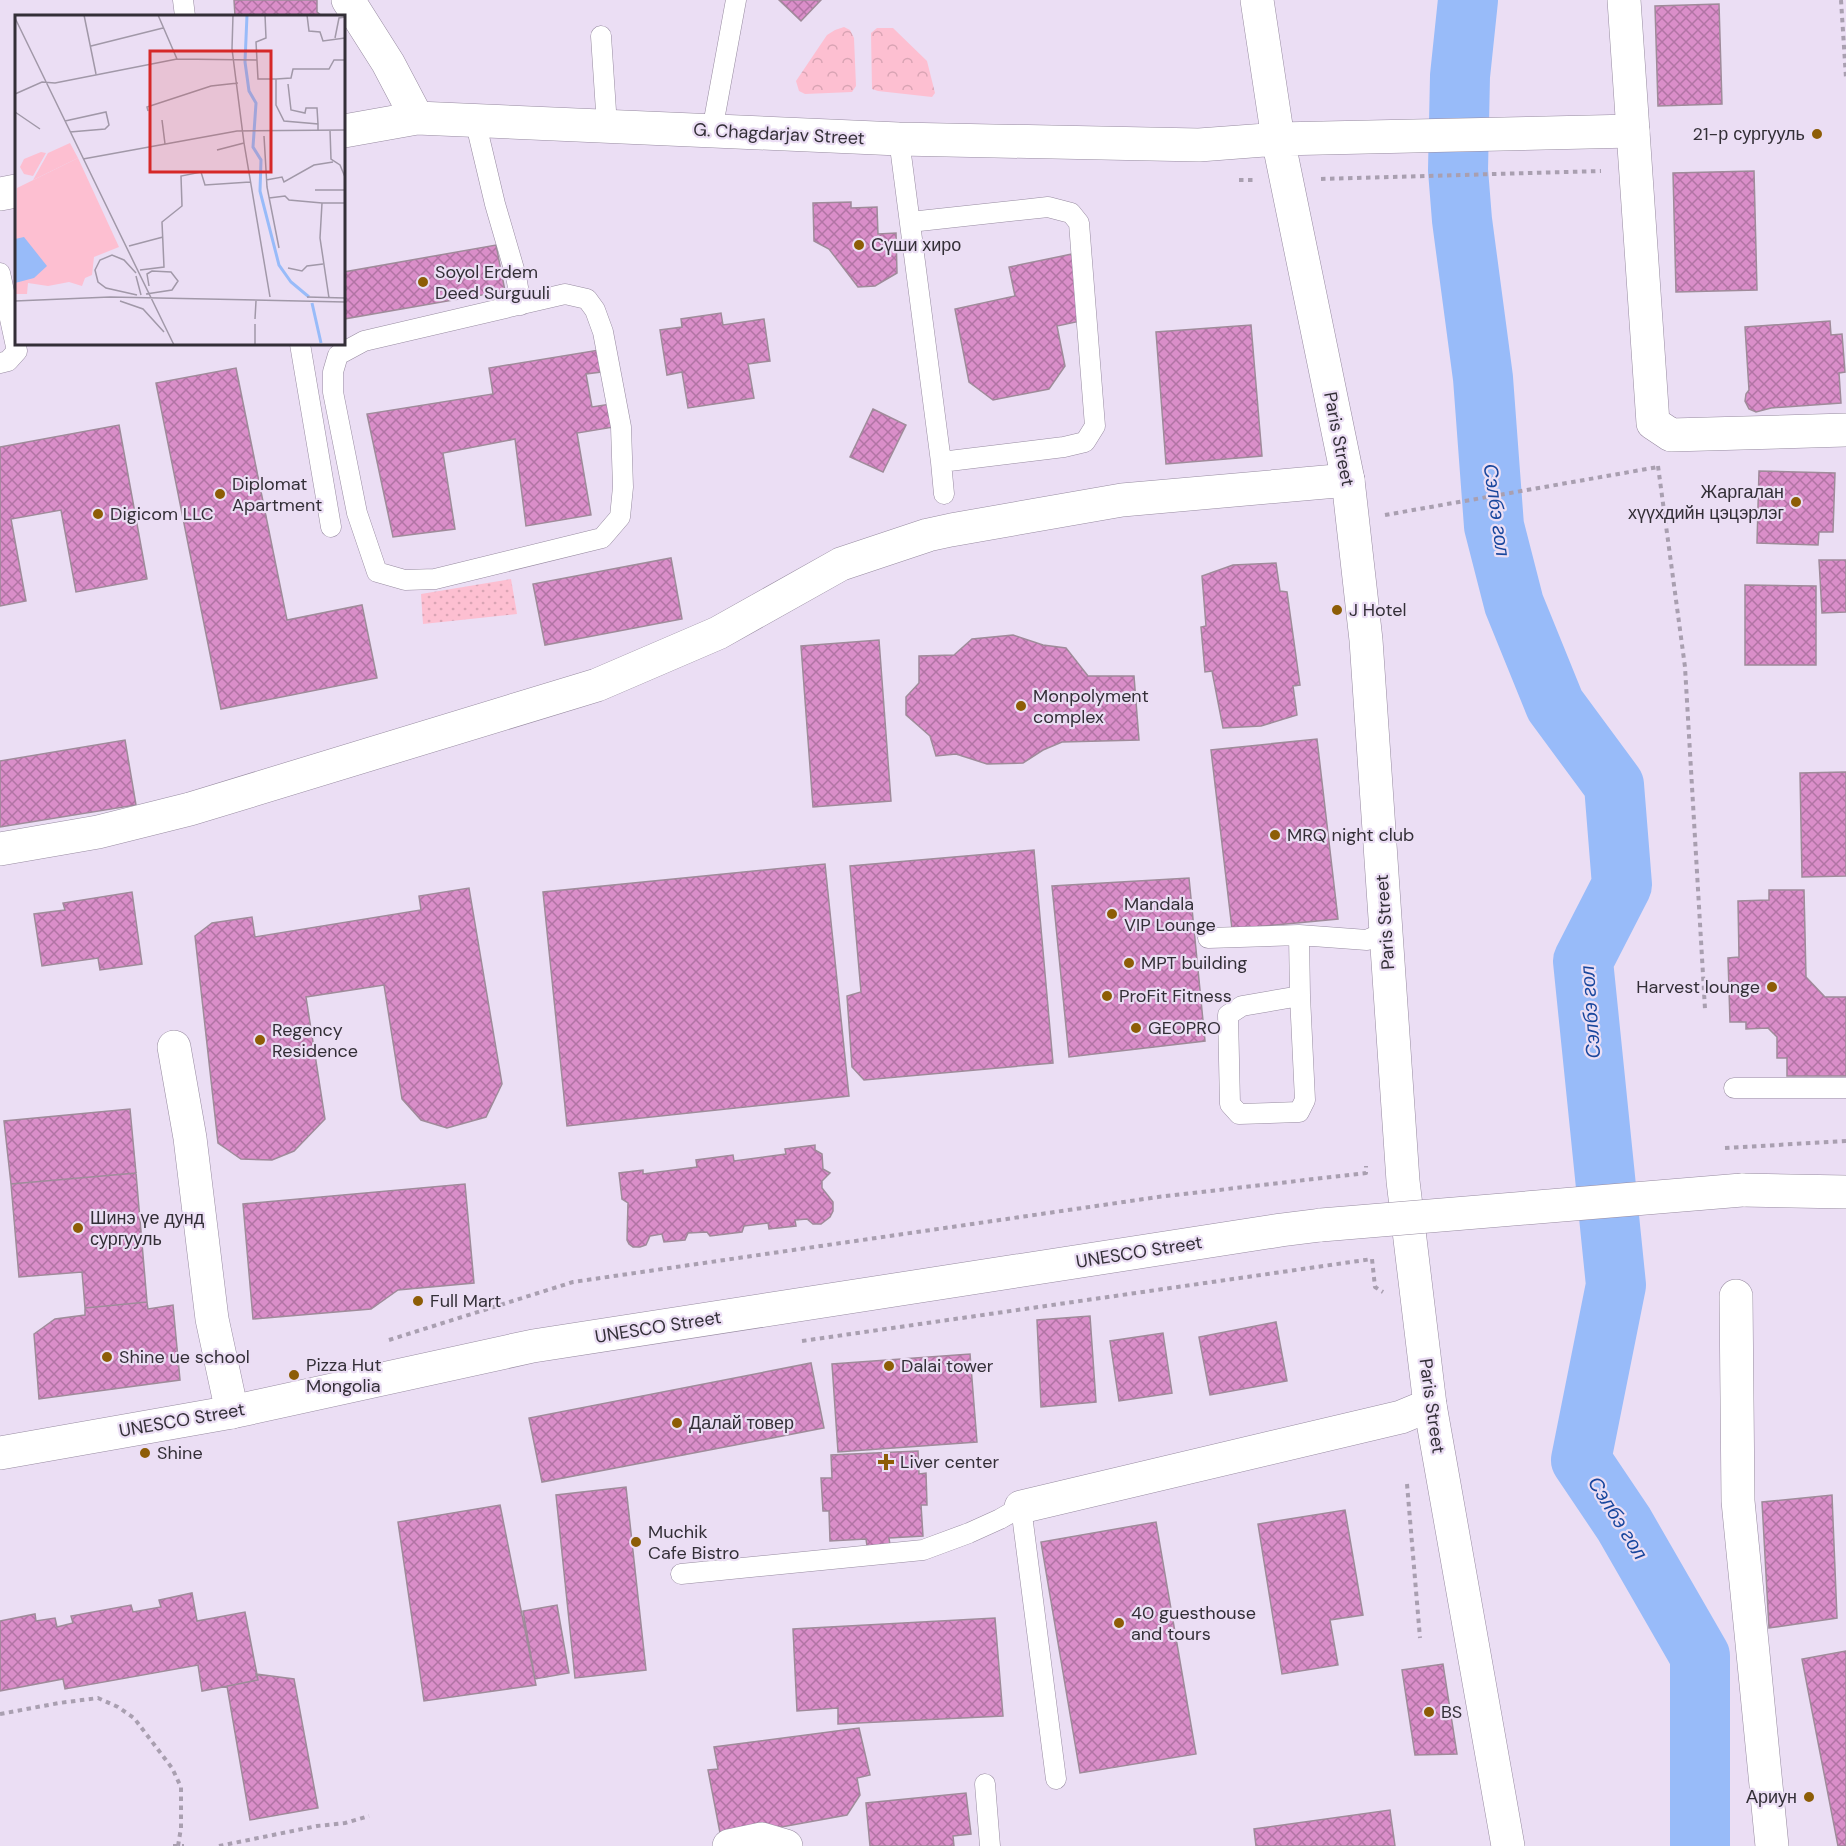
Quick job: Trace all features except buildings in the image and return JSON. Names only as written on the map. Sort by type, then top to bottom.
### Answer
[{"type":"street","points":[[348,0],[388,63],[417,118]]},
{"type":"street","name":"Paris Street","points":[[1257,0],[1278,139],[1348,480],[1366,640],[1403,1180],[1430,1405],[1508,1846]]},
{"type":"street","points":[[1624,0],[1653,423],[1671,435],[1846,430]]},
{"type":"street","name":"G. Chagdarjav Street","points":[[345,131],[417,118],[899,139],[1199,145],[1278,139],[1632,131]]},
{"type":"street","points":[[0,194],[15,191]]},
{"type":"street","points":[[0,849],[98,832],[190,809],[597,685],[718,633],[841,564],[928,535],[1122,500],[1348,480]]},
{"type":"street","points":[[174,1047],[190,1138],[212,1319],[232,1412]]},
{"type":"street","name":"UNESCO Street","points":[[0,1453],[232,1412],[533,1346],[1281,1230],[1742,1190],[1846,1192]]},
{"type":"street","points":[[1736,1296],[1738,1501],[1772,1846]]},
{"type":"street","points":[[1021,1507],[1401,1417],[1430,1405]]},
{"type":"street","points":[[729,1846],[762,1839],[786,1846]]},
{"type":"lane","points":[[183,0],[185,15]]},
{"type":"lane","points":[[712,131],[736,0]]},
{"type":"lane","points":[[601,36],[607,126]]},
{"type":"lane","points":[[475,120],[495,204],[516,276],[521,305]]},
{"type":"lane","points":[[899,139],[944,494]]},
{"type":"lane","points":[[910,222],[1048,207],[1071,213],[1078,223],[1095,426],[1085,442],[1064,447],[941,462]]},
{"type":"lane","points":[[0,273],[15,342]]},
{"type":"lane","points":[[565,294],[587,299],[595,310],[603,332],[621,427],[623,487],[620,517],[602,538],[435,579],[405,580],[376,572],[357,513],[333,393],[333,372],[338,355],[364,341],[521,305],[565,294]]},
{"type":"lane","points":[[0,363],[8,361],[17,351],[16,345]]},
{"type":"lane","points":[[300,345],[331,527]]},
{"type":"lane","points":[[1208,938],[1299,934],[1367,940],[1386,931]]},
{"type":"lane","points":[[1299,934],[1305,1100],[1299,1112],[1239,1114],[1230,1104],[1228,1015],[1242,1006],[1300,996]]},
{"type":"lane","points":[[1734,1088],[1846,1088]]},
{"type":"lane","points":[[681,1574],[922,1550],[969,1533],[1021,1507],[1056,1779]]},
{"type":"lane","points":[[985,1784],[990,1846]]},
{"type":"path","points":[[1841,0],[1846,78]]},
{"type":"path","points":[[1239,180],[1635,170]]},
{"type":"path","points":[[1653,423],[1685,667],[1705,1009]]},
{"type":"path","points":[[1381,516],[1659,467]]},
{"type":"path","points":[[1725,1148],[1846,1141]]},
{"type":"path","points":[[380,1343],[573,1282],[1158,1197],[1366,1173]]},
{"type":"path","points":[[795,1342],[1372,1259],[1375,1287]]},
{"type":"path","points":[[0,1714],[98,1698],[118,1707],[134,1718],[153,1739],[181,1787],[181,1828],[178,1846]]},
{"type":"path","points":[[219,1846],[317,1826],[345,1823],[369,1816]]},
{"type":"path","points":[[172,1846],[184,1846]]},
{"type":"green space","points":[[844,27],[850,30],[854,38],[856,86],[852,92],[805,94],[799,91],[796,81],[827,35]]},
{"type":"green space","points":[[877,28],[893,28],[927,61],[935,93],[932,97],[872,89],[871,33]]},
{"type":"green space","points":[[511,579],[517,614],[423,624],[421,594]]},
{"type":"waterway","name":"Сэлбэ гол","points":[[1468,0],[1460,76],[1458,170],[1462,220],[1483,378],[1494,526],[1514,604],[1555,705],[1614,785],[1622,885],[1583,961],[1616,1285],[1581,1460],[1624,1524],[1700,1656],[1700,1846]]},
{"type":"place","name":"21-р сургууль","points":[[1817,134]]},
{"type":"place","name":"Сүши хиро","points":[[859,245]]},
{"type":"place","name":"Soyol Erdem Deed Surguuli","points":[[423,282]]},
{"type":"place","name":"Diplomat Apartment","points":[[220,494]]},
{"type":"place","name":"Жаргалан хүүхдийн цэцэрлэг","points":[[1796,502]]},
{"type":"place","name":"Digicom LLC","points":[[98,514]]},
{"type":"place","name":"J Hotel","points":[[1337,610]]},
{"type":"place","name":"Monpolyment complex","points":[[1021,706]]},
{"type":"place","name":"MRQ night club","points":[[1275,835]]},
{"type":"place","name":"Mandala VIP Lounge","points":[[1112,914]]},
{"type":"place","name":"MPT building","points":[[1129,963]]},
{"type":"place","name":"Harvest lounge","points":[[1772,987]]},
{"type":"place","name":"ProFit Fitness","points":[[1107,996]]},
{"type":"place","name":"GEOPRO","points":[[1136,1028]]},
{"type":"place","name":"Regency Residence","points":[[260,1040]]},
{"type":"place","name":"Шинэ үе дунд сургууль","points":[[78,1228]]},
{"type":"place","name":"Full Mart","points":[[418,1301]]},
{"type":"place","name":"Shine ue school","points":[[107,1357]]},
{"type":"place","name":"Dalai tower","points":[[889,1366]]},
{"type":"place","name":"Pizza Hut Mongolia","points":[[294,1375]]},
{"type":"place","name":"Далай товер","points":[[677,1423]]},
{"type":"place","name":"Shine","points":[[145,1453]]},
{"type":"place","name":"Liver center","points":[[886,1462]]},
{"type":"place","name":"Muchik Cafe Bistro","points":[[636,1542]]},
{"type":"place","name":"40 guesthouse and tours","points":[[1119,1623]]},
{"type":"place","name":"BS","points":[[1429,1712]]},
{"type":"place","name":"Ариун","points":[[1809,1797]]}]
